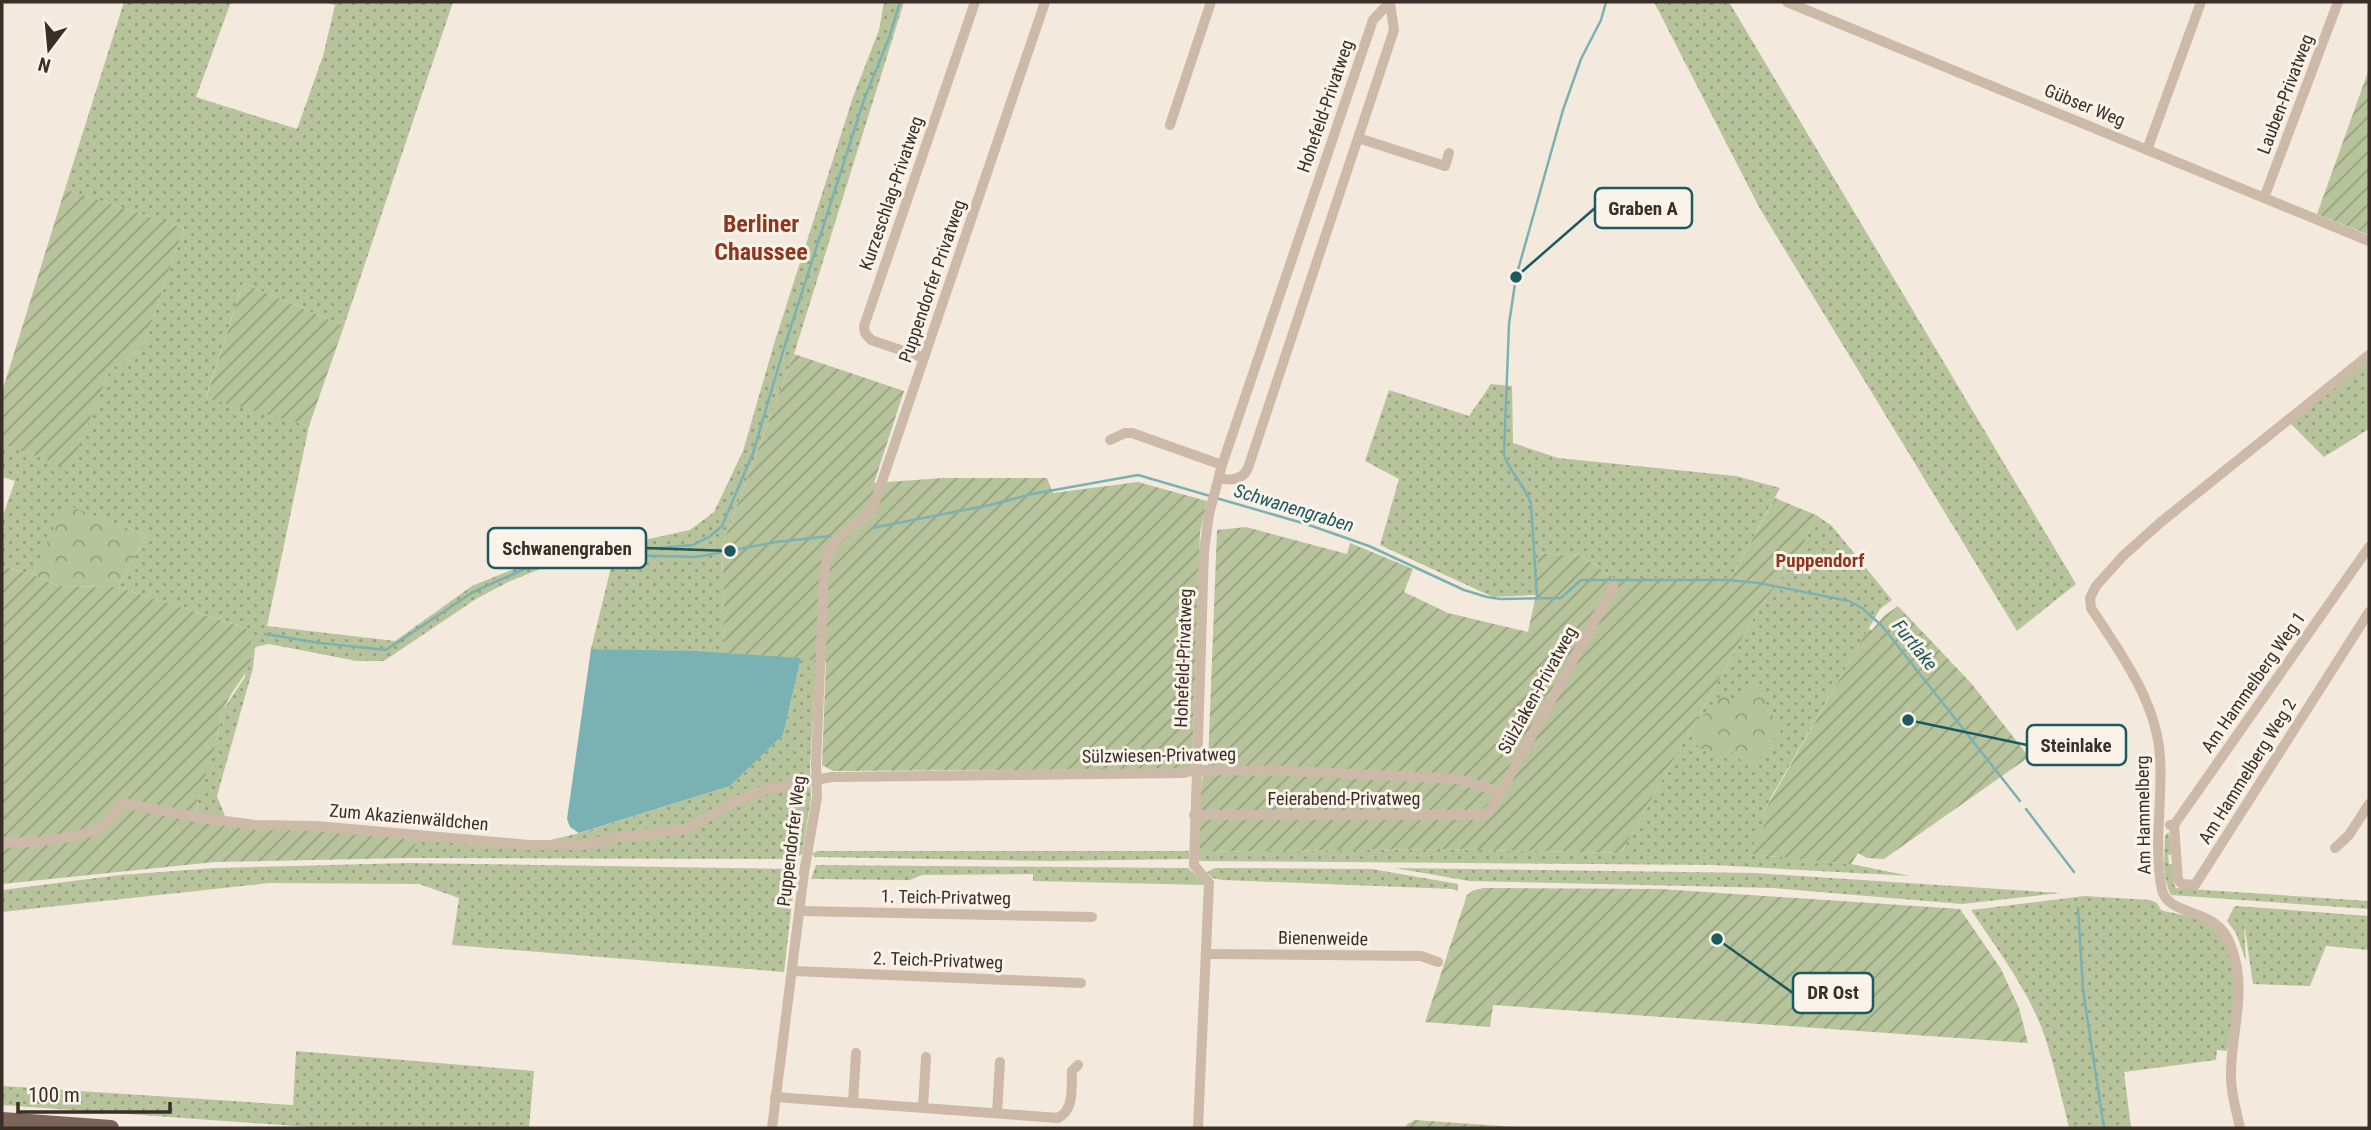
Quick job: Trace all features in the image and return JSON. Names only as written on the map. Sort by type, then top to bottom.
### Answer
[{"type":"main road","points":[[2,1120],[111,1128]]},
{"type":"street","name":"Kurzeschlag-Privatweg","points":[[924,358],[871,340],[865,333],[864,326],[975,2]]},
{"type":"street","name":"Puppendorfer Privatweg","points":[[827,556],[834,542],[864,518],[873,507],[1045,2]]},
{"type":"street","points":[[1170,125],[1212,2]]},
{"type":"street","name":"Hohefeld-Privatweg","points":[[1217,483],[1242,477],[1247,471],[1394,30],[1390,2]]},
{"type":"street","name":"Hohefeld-Privatweg","points":[[1198,1128],[1209,883],[1194,865],[1194,815],[1204,551],[1211,505],[1222,465],[1373,20],[1390,2]]},
{"type":"street","name":"Gübser Weg","points":[[1787,2],[2369,241]]},
{"type":"street","points":[[2147,150],[2201,2]]},
{"type":"street","name":"Lauben-Privatweg","points":[[2264,198],[2338,2]]},
{"type":"street","points":[[1358,138],[1445,166],[1449,153]]},
{"type":"street","name":"Am Hammelberg","points":[[2240,1128],[2231,1083],[2239,1005],[2239,978],[2235,958],[2227,938],[2216,923],[2174,905],[2165,898],[2160,873],[2160,754],[2156,728],[2144,697],[2091,608],[2091,593],[2123,556],[2161,522],[2369,355]]},
{"type":"street","points":[[1110,440],[1125,433],[1132,433],[1222,465]]},
{"type":"street","name":"Am Hammelberg Weg 1","points":[[2174,825],[2369,547]]},
{"type":"street","name":"Puppendorfer Weg","points":[[772,1128],[805,862],[817,797],[816,763],[827,556]]},
{"type":"street","name":"Sülzlaken-Privatweg","points":[[1491,809],[1613,587]]},
{"type":"street","name":"Am Hammelberg Weg 2","points":[[2174,825],[2178,880],[2182,884],[2195,885],[2369,612]]},
{"type":"street","name":"Sülzwiesen-Privatweg","points":[[817,780],[881,776],[1184,774],[1196,770],[1287,771],[1459,779],[1500,792]]},
{"type":"street","name":"Zum Akazienwäldchen","points":[[2,842],[60,839],[101,827],[122,803],[255,825],[316,826],[529,845],[583,845],[618,837],[684,830],[736,801],[771,788],[817,780]]},
{"type":"street","points":[[2336,848],[2350,835],[2369,804]]},
{"type":"street","name":"Feierabend-Privatweg","points":[[1194,815],[1483,815],[1491,809]]},
{"type":"street","points":[[2160,824],[2174,825]]},
{"type":"street","name":"1. Teich-Privatweg","points":[[800,911],[1092,917]]},
{"type":"street","name":"Bienenweide","points":[[1207,954],[1421,956],[1438,962]]},
{"type":"street","name":"2. Teich-Privatweg","points":[[793,971],[1081,983]]},
{"type":"street","points":[[853,1102],[856,1053]]},
{"type":"street","points":[[923,1107],[926,1058]]},
{"type":"street","points":[[997,1113],[1000,1062]]},
{"type":"street","points":[[775,1097],[1058,1118],[1066,1114],[1070,1106],[1072,1071],[1078,1065]]},
{"type":"green space","points":[[124,2],[231,2],[196,97],[297,129],[323,56],[335,5],[323,2],[453,2],[344,326],[243,283],[206,397],[309,426],[267,626],[395,641],[472,586],[546,556],[607,548],[600,566],[579,561],[550,565],[508,582],[476,599],[384,661],[357,661],[269,644],[255,647],[253,668],[217,796],[227,821],[196,817],[200,782],[213,754],[223,710],[245,677],[248,629],[118,587],[146,535],[65,505],[33,575],[2,566],[2,518],[15,481],[2,477],[2,444],[70,467],[110,370],[143,347],[184,228],[65,189]]},
{"type":"green space","points":[[884,2],[904,2],[794,354],[722,546],[725,653],[591,649],[616,547],[607,548],[690,530],[714,512],[743,451],[774,344],[853,97],[879,30]]},
{"type":"green space","points":[[1654,2],[1729,2],[2076,584],[2017,631],[1760,209]]},
{"type":"green space","points":[[2369,69],[2369,235],[2317,214]]},
{"type":"green space","points":[[65,189],[184,228],[143,347],[110,370],[70,468],[2,444],[2,392]]},
{"type":"green space","points":[[243,283],[344,326],[309,426],[206,398]]},
{"type":"green space","points":[[794,354],[904,391],[874,483],[943,478],[1047,478],[1053,493],[1138,482],[1207,501],[1200,533],[1192,765],[1188,769],[833,771],[822,765],[826,661],[725,653],[722,546]]},
{"type":"green space","points":[[2369,355],[2369,429],[2324,457],[2287,420]]},
{"type":"green space","points":[[1491,384],[1512,386],[1513,443],[1558,458],[1736,476],[1780,488],[1731,578],[1614,578],[1582,556],[1539,553],[1536,595],[1493,597],[1380,545],[1399,479],[1365,461],[1389,390],[1469,416]]},
{"type":"green space","points":[[1775,498],[1816,515],[1801,550],[1757,612],[1621,853],[1440,849],[1197,852],[1202,779],[1208,764],[1217,530],[1246,527],[1347,554],[1350,543],[1413,569],[1404,592],[1448,613],[1528,632],[1536,595],[1538,553],[1582,556],[1614,578],[1731,578]]},
{"type":"green space","points":[[64,504],[146,535],[118,587],[58,586],[33,575]]},
{"type":"green space","points":[[1816,515],[1832,526],[1892,600],[1880,609],[1773,794],[1762,815],[1769,819],[1749,854],[1851,864],[1910,876],[1713,865],[1198,861],[1197,852],[1440,849],[1621,853],[1757,612],[1801,550]]},
{"type":"green space","points":[[2,566],[58,586],[118,587],[248,629],[252,655],[245,674],[223,712],[213,755],[200,791],[196,817],[388,833],[416,843],[410,858],[215,862],[2,884]]},
{"type":"green space","points":[[1898,606],[1971,683],[2029,757],[1884,859],[1867,858],[1858,853],[1851,864],[1748,854],[1768,819],[1762,815],[1868,629],[1872,630],[1884,616]]},
{"type":"green space","points":[[801,658],[816,660],[811,798],[802,854],[794,859],[410,858],[415,843],[388,833],[529,845],[580,833],[730,786],[783,735]]},
{"type":"green space","points":[[1757,684],[1781,733],[1749,767],[1730,751],[1714,758],[1691,741],[1709,706],[1724,696],[1741,700]]},
{"type":"green space","points":[[2167,833],[2172,854],[2168,855],[2169,864],[2174,864],[2173,882],[2176,888],[2369,901],[2369,909],[2171,895],[2164,867]]},
{"type":"green space","points":[[817,851],[1189,851],[1189,859],[1052,861],[815,857],[812,854]]},
{"type":"green space","points":[[408,863],[796,869],[784,972],[452,945],[459,898],[419,884],[270,883],[2,912],[2,890],[120,875],[215,868]]},
{"type":"green space","points":[[816,865],[1188,868],[1206,885],[1033,881],[1033,874],[922,875],[910,880],[811,879]]},
{"type":"green space","points":[[1215,868],[1372,869],[1458,884],[1458,891],[1223,880],[1212,878],[1207,872]]},
{"type":"green space","points":[[1395,868],[1755,873],[2060,893],[1962,904],[1773,888],[1469,881]]},
{"type":"green space","points":[[1484,888],[1661,889],[1960,909],[2001,969],[2019,1008],[2028,1043],[1493,1005],[1490,1027],[1425,1022],[1467,895]]},
{"type":"green space","points":[[2085,896],[2150,900],[2157,903],[2161,910],[2203,921],[2217,932],[2227,946],[2232,962],[2234,999],[2227,1051],[2217,1050],[2216,1060],[2124,1072],[2131,1128],[2069,1128],[2039,1022],[2013,973],[1971,910]]},
{"type":"green space","points":[[2237,906],[2369,916],[2369,950],[2326,946],[2310,986],[2253,984],[2244,923],[2246,961],[2236,933],[2227,921]]},
{"type":"green space","points":[[296,1051],[534,1071],[529,1128],[322,1128],[2,1105],[2,1086],[293,1105]]},
{"type":"green space","points":[[1415,1120],[1529,1128],[1406,1128],[1407,1124]]},
{"type":"water","points":[[591,649],[695,651],[801,658],[783,735],[730,786],[579,833],[570,827],[567,819]]},
{"type":"waterway","points":[[636,554],[636,550],[693,545],[722,526],[753,453],[864,100],[900,2]]},
{"type":"waterway","points":[[1537,598],[1531,504],[1504,455],[1509,324],[1516,277],[1563,110],[1581,59],[1601,20],[1606,2]]},
{"type":"waterway","name":"Schwanengraben","points":[[872,528],[1138,475],[1210,496]]},
{"type":"waterway","name":"Furtlake","points":[[1216,498],[1306,524],[1369,546],[1464,590],[1487,597],[1561,598],[1581,580],[1727,580],[1759,583],[1849,601],[1862,608],[1882,626],[2020,801]]},
{"type":"waterway","name":"Schwanengraben","points":[[623,555],[697,557],[776,542],[830,536]]},
{"type":"waterway","name":"Schwanengraben","points":[[265,634],[386,650],[473,592],[540,562],[620,550]]},
{"type":"waterway","name":"Furtlake","points":[[2026,809],[2074,872]]},
{"type":"waterway","name":"Furtlake","points":[[2078,908],[2083,990],[2104,1128]]},
{"type":"place","name":"Graben A","points":[[1516,277]]},
{"type":"place","name":"Schwanengraben","points":[[730,551]]},
{"type":"place","name":"Steinlake","points":[[1908,720]]},
{"type":"place","name":"DR Ost","points":[[1717,939]]},
{"type":"district","name":"Berliner Chaussee","points":[[761,238]]},
{"type":"district","name":"Puppendorf","points":[[1820,560]]}]
